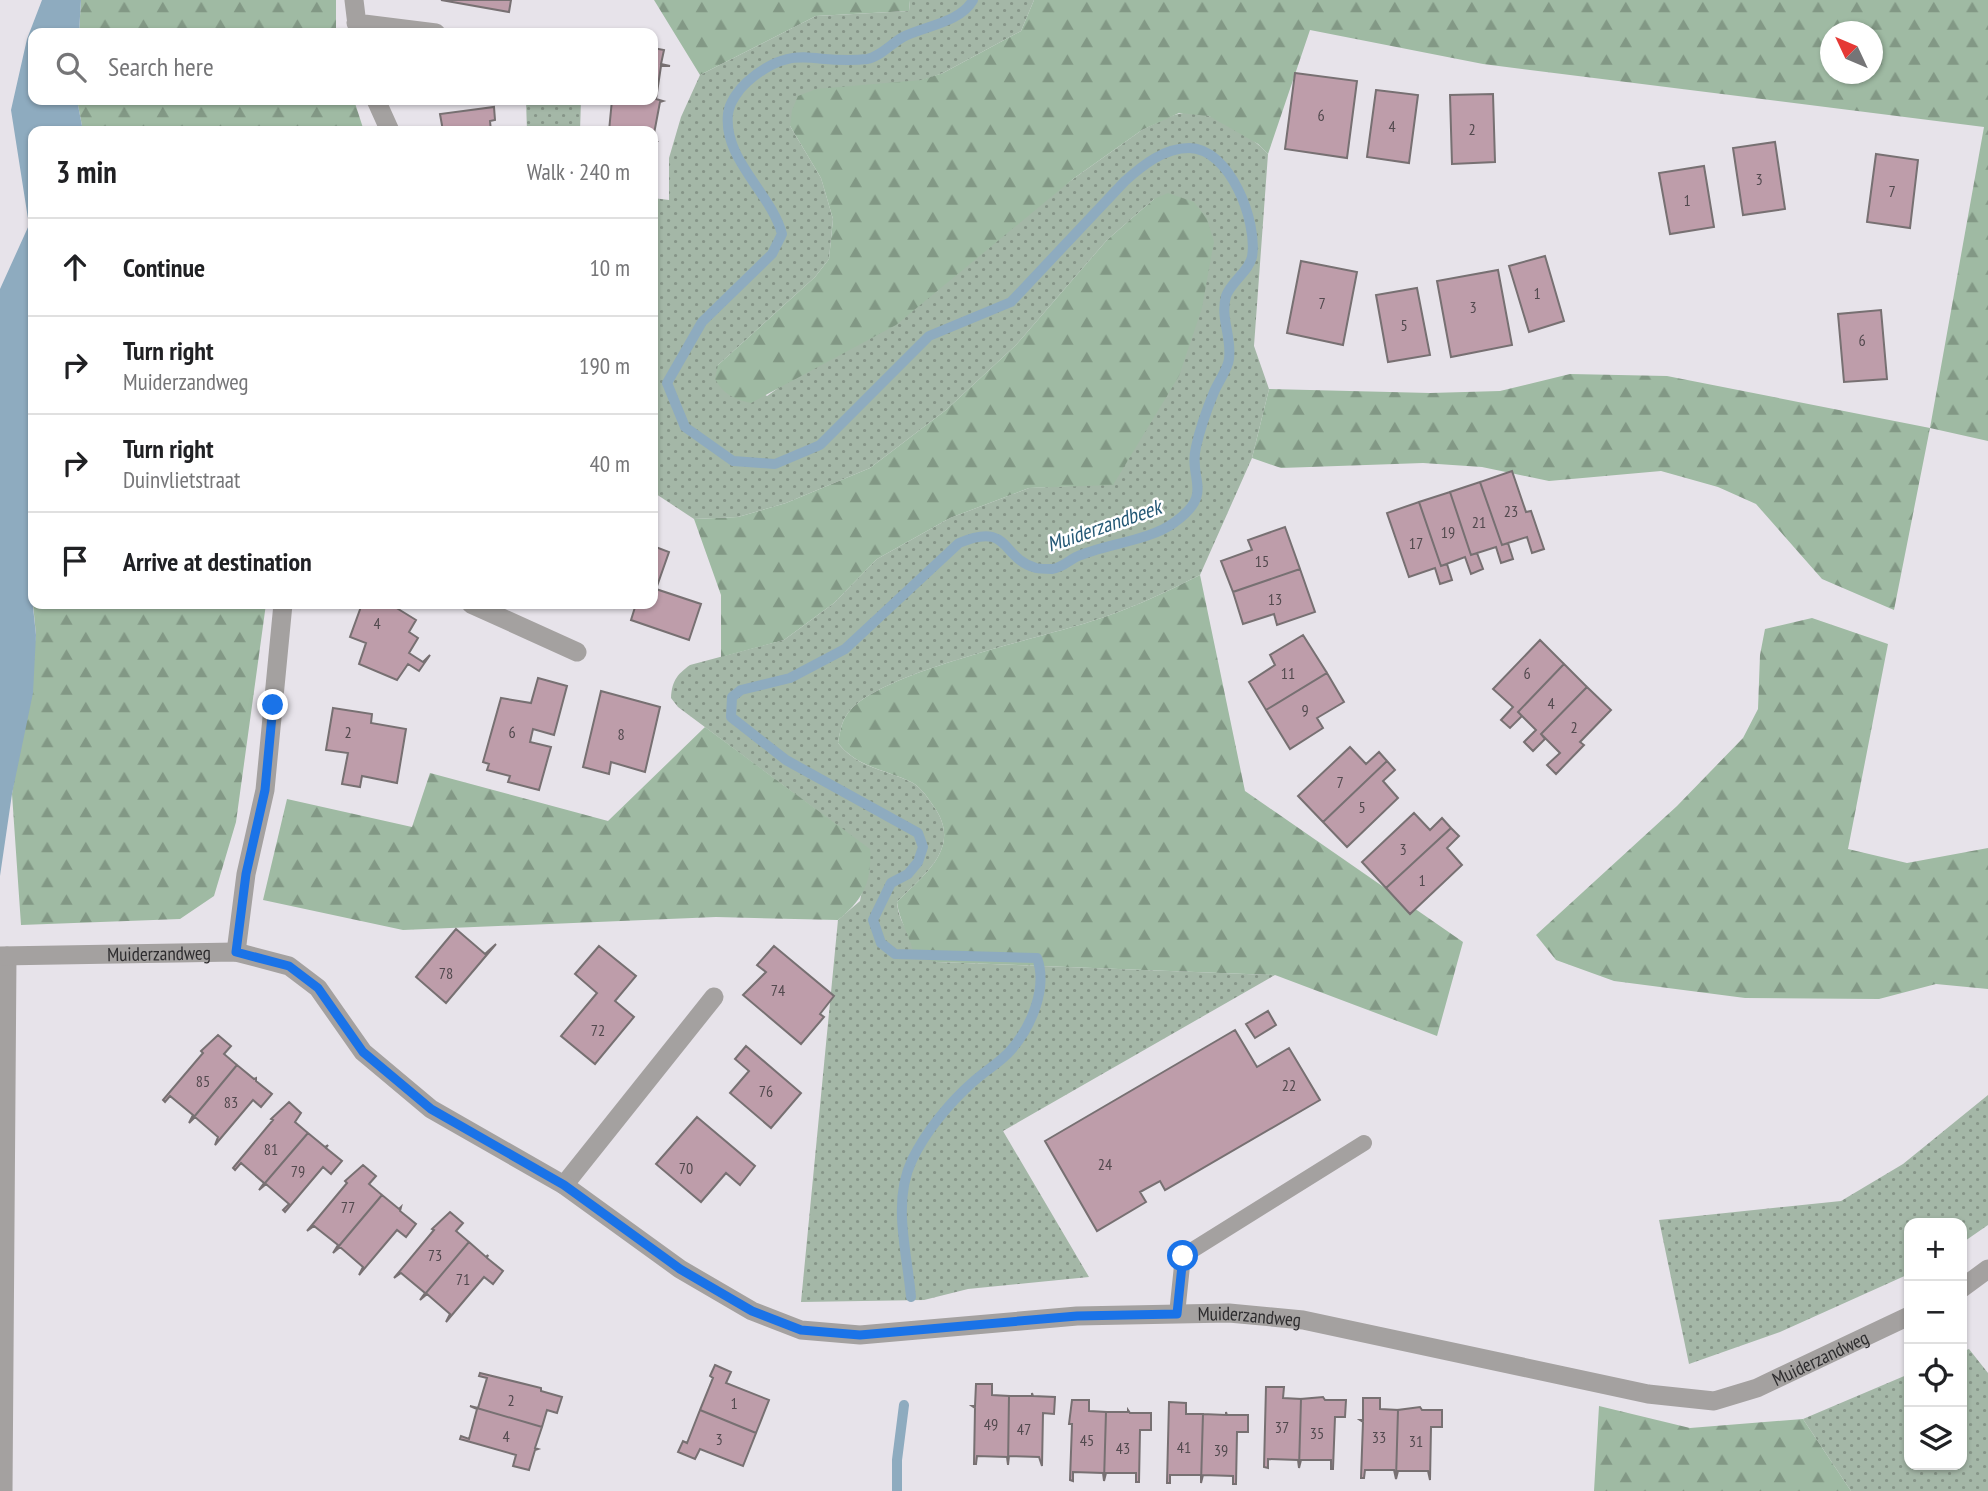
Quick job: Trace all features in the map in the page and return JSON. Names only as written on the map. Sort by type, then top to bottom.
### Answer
[{"type":"street","points":[[355,0],[357,28]]},
{"type":"street","points":[[378,105],[388,126]]},
{"type":"street","points":[[236,952],[246,874],[265,790],[283,609]]},
{"type":"street","points":[[482,609],[577,652]]},
{"type":"street","name":"Muiderzandweg","points":[[3,1491],[3,956],[236,952],[289,966],[318,988],[363,1052],[431,1109],[564,1185],[680,1269],[752,1311],[801,1330],[860,1335],[1077,1316],[1229,1313],[1303,1320],[1648,1394],[1714,1401],[1757,1388],[1904,1318]]},
{"type":"street","points":[[564,1185],[714,998]]},
{"type":"street","points":[[1967,1284],[1988,1269]]},
{"type":"lane","points":[[1177,1314],[1183,1256],[1364,1143]]},
{"type":"green space","points":[[81,0],[336,0],[336,28],[79,28]]},
{"type":"green space","points":[[654,0],[910,0],[909,11],[816,16],[700,75]]},
{"type":"green space","points":[[910,0],[1034,0],[1021,31],[943,73],[790,126],[821,178],[833,219],[829,259],[815,277],[718,365],[767,396],[1142,130],[1173,115],[1190,113],[1215,118],[1239,130],[1268,154],[1254,346],[1269,389],[1252,458],[1200,575],[1107,616],[929,669],[866,697],[848,713],[842,724],[838,743],[862,763],[916,785],[941,819],[943,846],[929,869],[897,902],[902,920],[911,936],[937,962],[1275,975],[1003,1131],[1089,1277],[968,1289],[924,1300],[801,1302],[838,920],[860,901],[870,850],[678,707],[671,698],[674,683],[690,665],[784,640],[834,603],[877,559],[950,518],[1029,488],[1113,484],[1154,199],[1107,240],[1016,345],[946,410],[870,468],[786,503],[738,517],[694,519],[658,495],[658,199],[669,200],[669,158],[681,117],[700,75],[816,16],[909,11]]},
{"type":"green space","points":[[1034,0],[1988,0],[1988,441],[1930,428],[1984,127],[1483,64],[1310,30],[1268,154],[1258,144],[1209,116],[1179,113],[1142,130],[1073,179],[896,325],[751,403],[726,393],[715,379],[718,365],[815,277],[829,259],[833,219],[821,178],[790,126],[792,110],[798,96],[816,89],[921,80],[943,73],[1021,31]]},
{"type":"green space","points":[[78,105],[356,105],[362,126],[82,126]]},
{"type":"green space","points":[[526,105],[581,105],[580,126],[527,126]]},
{"type":"green space","points":[[1168,193],[1194,202],[1207,219],[1214,242],[1202,308],[1179,376],[1113,485],[1029,488],[950,518],[877,559],[834,603],[784,640],[721,657],[721,595],[694,519],[738,517],[786,503],[870,468],[946,410],[1016,345],[1107,240],[1154,199]]},
{"type":"green space","points":[[1570,374],[1667,376],[1930,428],[1894,610],[1822,579],[1756,504],[1718,487],[1661,471],[1549,481],[1482,467],[1423,463],[1281,468],[1252,458],[1269,389],[1430,393],[1500,391]]},
{"type":"green space","points":[[1200,575],[1245,791],[1463,942],[1437,1036],[1275,975],[937,962],[914,956],[897,902],[937,858],[943,846],[941,819],[916,785],[862,762],[845,751],[838,743],[842,724],[848,713],[866,697],[929,669],[1107,616]]},
{"type":"green space","points":[[33,609],[265,609],[236,822],[214,896],[180,919],[21,925],[12,794],[36,635]]},
{"type":"green space","points":[[1812,618],[1888,644],[1848,849],[1907,863],[1988,848],[1988,989],[1936,984],[1879,999],[1745,998],[1614,981],[1556,960],[1536,935],[1677,806],[1743,738],[1758,709],[1760,655],[1765,629]]},
{"type":"green space","points":[[705,727],[870,849],[869,871],[864,889],[854,905],[838,920],[716,917],[403,930],[263,900],[287,799],[412,827],[430,773],[608,821]]},
{"type":"green space","points":[[1988,1095],[1988,1225],[1967,1240],[1967,1218],[1904,1218],[1904,1276],[1780,1332],[1689,1364],[1659,1220],[1841,1201],[1903,1164]]},
{"type":"green space","points":[[1967,1350],[1988,1373],[1988,1491],[1851,1491],[1803,1419],[1904,1376],[1904,1470],[1967,1470]]},
{"type":"green space","points":[[1599,1406],[1690,1428],[1803,1419],[1851,1491],[1594,1491]]},
{"type":"water","points":[[42,0],[81,0],[79,28],[31,28]]},
{"type":"water","points":[[28,36],[28,105],[78,105],[82,126],[28,126],[28,219],[11,110]]},
{"type":"water","points":[[28,227],[28,609],[33,609],[36,635],[33,693],[12,794],[0,876],[0,289]]},
{"type":"building","points":[[441,0],[511,0],[509,12]]},
{"type":"building","points":[[658,49],[664,50],[661,64],[670,66],[661,66],[658,86]]},
{"type":"building","points":[[1295,73],[1357,81],[1347,158],[1285,149]]},
{"type":"building","points":[[1376,90],[1418,95],[1409,163],[1367,157]]},
{"type":"building","points":[[1493,94],[1495,162],[1452,164],[1450,95]]},
{"type":"building","points":[[658,100],[663,101],[660,102],[655,126],[609,126],[612,105],[658,105]]},
{"type":"building","points":[[494,107],[495,120],[490,121],[490,126],[442,126],[440,114]]},
{"type":"building","points":[[1775,142],[1785,209],[1743,215],[1733,148]]},
{"type":"building","points":[[1876,154],[1918,160],[1910,228],[1867,222]]},
{"type":"building","points":[[1704,166],[1714,227],[1670,234],[1659,173]]},
{"type":"building","points":[[1545,256],[1564,321],[1529,332],[1509,266]]},
{"type":"building","points":[[1301,261],[1357,272],[1343,345],[1287,333]]},
{"type":"building","points":[[1498,270],[1512,345],[1451,357],[1437,281]]},
{"type":"building","points":[[1417,288],[1430,355],[1388,362],[1376,295]]},
{"type":"building","points":[[1881,310],[1887,379],[1844,382],[1838,314]]},
{"type":"building","points":[[1512,471],[1526,512],[1531,511],[1544,549],[1532,553],[1527,537],[1502,545],[1480,482]]},
{"type":"building","points":[[1480,482],[1502,545],[1508,543],[1513,559],[1501,563],[1496,547],[1471,555],[1450,492]]},
{"type":"building","points":[[1450,492],[1471,555],[1477,553],[1483,569],[1471,574],[1465,557],[1441,566],[1419,502]]},
{"type":"building","points":[[1419,502],[1441,566],[1447,564],[1452,580],[1440,584],[1435,568],[1409,577],[1387,513]]},
{"type":"building","points":[[1285,527],[1300,569],[1233,592],[1221,561],[1252,550],[1248,540]]},
{"type":"building","points":[[658,548],[669,552],[658,583]]},
{"type":"building","points":[[1300,569],[1315,612],[1277,625],[1274,614],[1243,624],[1233,592]]},
{"type":"building","points":[[658,590],[701,604],[689,640],[631,620],[634,609],[658,609]]},
{"type":"building","points":[[360,609],[398,609],[416,620],[409,632],[418,638],[409,653],[423,662],[430,655],[419,671],[408,664],[397,680],[359,664],[366,643],[350,637]]},
{"type":"building","points":[[1303,635],[1327,673],[1266,710],[1249,682],[1275,665],[1270,655]]},
{"type":"building","points":[[1540,640],[1564,664],[1518,712],[1522,716],[1510,728],[1501,720],[1513,707],[1493,689]]},
{"type":"building","points":[[1564,664],[1587,687],[1541,734],[1545,739],[1533,751],[1524,742],[1536,730],[1518,712]]},
{"type":"building","points":[[1327,673],[1344,702],[1317,718],[1323,728],[1290,749],[1266,710]]},
{"type":"building","points":[[538,678],[567,686],[554,735],[533,729],[530,742],[551,747],[539,790],[508,782],[510,776],[487,770],[489,764],[483,762],[501,698],[531,703]]},
{"type":"building","points":[[1587,687],[1611,710],[1580,742],[1584,745],[1556,774],[1547,765],[1560,753],[1541,734]]},
{"type":"building","points":[[601,691],[660,707],[645,772],[611,762],[609,774],[583,767]]},
{"type":"building","points":[[333,708],[372,714],[371,723],[406,729],[397,783],[362,776],[360,787],[342,784],[348,753],[326,750]]},
{"type":"building","points":[[1350,747],[1366,764],[1379,752],[1387,761],[1323,822],[1298,796]]},
{"type":"building","points":[[1387,761],[1395,770],[1383,781],[1398,798],[1347,847],[1323,822]]},
{"type":"building","points":[[1414,813],[1430,830],[1442,818],[1451,828],[1386,888],[1362,862]]},
{"type":"building","points":[[1451,828],[1459,836],[1447,848],[1462,865],[1410,914],[1386,888]]},
{"type":"building","points":[[456,929],[485,954],[496,944],[446,1003],[416,977]]},
{"type":"building","points":[[599,946],[636,976],[615,1001],[634,1017],[595,1064],[561,1036],[597,993],[575,974]]},
{"type":"building","points":[[774,946],[834,996],[820,1014],[824,1017],[801,1044],[743,995],[766,972],[757,965]]},
{"type":"building","points":[[1268,1011],[1276,1025],[1255,1038],[1246,1024]]},
{"type":"building","points":[[1235,1030],[1257,1067],[1289,1048],[1320,1100],[1165,1190],[1160,1181],[1140,1192],[1146,1202],[1097,1231],[1045,1141]]},
{"type":"building","points":[[218,1035],[231,1046],[224,1054],[237,1065],[189,1123],[193,1115],[170,1096],[165,1102],[163,1100],[203,1053],[201,1051]]},
{"type":"building","points":[[746,1046],[801,1093],[771,1128],[730,1093],[749,1071],[735,1059]]},
{"type":"building","points":[[237,1065],[256,1078],[256,1081],[272,1094],[261,1107],[253,1100],[215,1145],[218,1137],[195,1117],[189,1123]]},
{"type":"building","points":[[289,1102],[301,1113],[295,1122],[308,1133],[259,1190],[264,1183],[241,1163],[235,1170],[233,1168],[273,1120],[271,1119]]},
{"type":"building","points":[[697,1117],[755,1166],[740,1185],[726,1173],[701,1202],[656,1164]]},
{"type":"building","points":[[308,1133],[325,1147],[328,1145],[326,1148],[342,1161],[331,1174],[323,1167],[285,1212],[283,1210],[289,1204],[266,1184],[259,1190]]},
{"type":"building","points":[[363,1165],[376,1176],[369,1184],[382,1195],[333,1253],[338,1245],[314,1226],[307,1231],[347,1183],[345,1181]]},
{"type":"building","points":[[382,1195],[399,1209],[401,1207],[400,1211],[416,1224],[406,1237],[397,1230],[359,1275],[363,1267],[340,1247],[333,1253]]},
{"type":"building","points":[[450,1212],[463,1223],[456,1231],[469,1242],[420,1300],[425,1293],[401,1273],[394,1278],[434,1230],[432,1229]]},
{"type":"building","points":[[469,1242],[486,1257],[488,1255],[487,1258],[503,1271],[493,1284],[484,1277],[446,1322],[450,1314],[427,1294],[420,1300]]},
{"type":"building","points":[[715,1365],[731,1372],[726,1383],[769,1400],[756,1433],[700,1410],[713,1378],[710,1376]]},
{"type":"building","points":[[480,1373],[541,1388],[541,1391],[562,1397],[557,1413],[547,1410],[542,1427],[470,1406],[478,1408],[487,1378],[479,1376]]},
{"type":"building","points":[[976,1384],[992,1384],[992,1395],[1009,1396],[1008,1465],[1007,1457],[977,1456],[974,1464],[975,1408],[972,1406],[975,1406]]},
{"type":"building","points":[[1266,1387],[1284,1387],[1283,1398],[1301,1399],[1299,1468],[1298,1460],[1268,1459],[1268,1468],[1264,1467]]},
{"type":"building","points":[[1032,1393],[1033,1396],[1055,1397],[1054,1414],[1043,1413],[1042,1466],[1039,1457],[1009,1456],[1008,1465],[1009,1396],[1032,1396]]},
{"type":"building","points":[[1323,1397],[1325,1400],[1346,1400],[1345,1417],[1335,1417],[1333,1469],[1331,1460],[1301,1460],[1299,1468],[1301,1399]]},
{"type":"building","points":[[1363,1398],[1380,1398],[1380,1409],[1398,1410],[1396,1479],[1394,1470],[1365,1470],[1364,1478],[1361,1478],[1363,1422],[1360,1420],[1363,1420]]},
{"type":"building","points":[[1072,1400],[1089,1400],[1089,1411],[1106,1412],[1104,1481],[1103,1473],[1073,1472],[1073,1481],[1070,1480],[1072,1424],[1069,1424]]},
{"type":"building","points":[[1169,1402],[1186,1403],[1186,1414],[1203,1414],[1201,1483],[1201,1475],[1170,1475],[1170,1483],[1167,1483]]},
{"type":"building","points":[[470,1406],[542,1427],[535,1448],[538,1449],[535,1450],[529,1470],[513,1466],[516,1455],[460,1439],[461,1436],[469,1439],[477,1409]]},
{"type":"building","points":[[1420,1407],[1422,1410],[1442,1410],[1442,1427],[1431,1427],[1430,1480],[1428,1471],[1398,1471],[1396,1479],[1398,1410]]},
{"type":"building","points":[[700,1410],[756,1433],[743,1466],[700,1449],[695,1459],[678,1452],[683,1441],[687,1443]]},
{"type":"building","points":[[1128,1410],[1130,1413],[1151,1413],[1151,1430],[1140,1430],[1139,1482],[1136,1482],[1136,1473],[1106,1473],[1104,1481],[1106,1412]]},
{"type":"building","points":[[1226,1412],[1227,1415],[1248,1415],[1248,1432],[1237,1432],[1236,1484],[1233,1484],[1233,1476],[1203,1475],[1201,1483],[1203,1414],[1226,1415]]},
{"type":"waterway","name":"Muiderzandbeek","points":[[911,1297],[902,1227],[906,1176],[931,1128],[956,1098],[1007,1054],[1025,1030],[1039,994],[1040,970],[1037,958],[895,954],[881,943],[873,920],[891,883],[908,874],[918,862],[923,847],[918,833],[786,760],[731,717],[732,697],[741,690],[790,678],[845,649],[959,543],[988,536],[997,539],[1024,563],[1036,568],[1052,569],[1087,553],[1153,534],[1187,512],[1197,494],[1194,459],[1196,447],[1211,399],[1229,359],[1224,312],[1226,296],[1250,262],[1253,242],[1246,207],[1229,173],[1204,151],[1189,148],[1171,151],[1147,164],[1125,181],[1011,302],[929,336],[820,445],[775,464],[733,461],[685,427],[667,383],[702,322],[772,254],[782,234],[768,204],[733,146],[728,130],[728,114],[735,96],[764,69],[792,58],[872,58],[903,37],[960,14],[973,0]]},
{"type":"waterway","name":"Muiderzandbeek","points":[[897,1491],[897,1460],[904,1405]]},
{"type":"route","points":[[273,705],[265,790],[246,874],[236,952],[289,966],[318,988],[363,1052],[431,1109],[564,1185],[680,1269],[752,1311],[801,1330],[860,1335],[1077,1316],[1177,1314],[1183,1256]]}]
